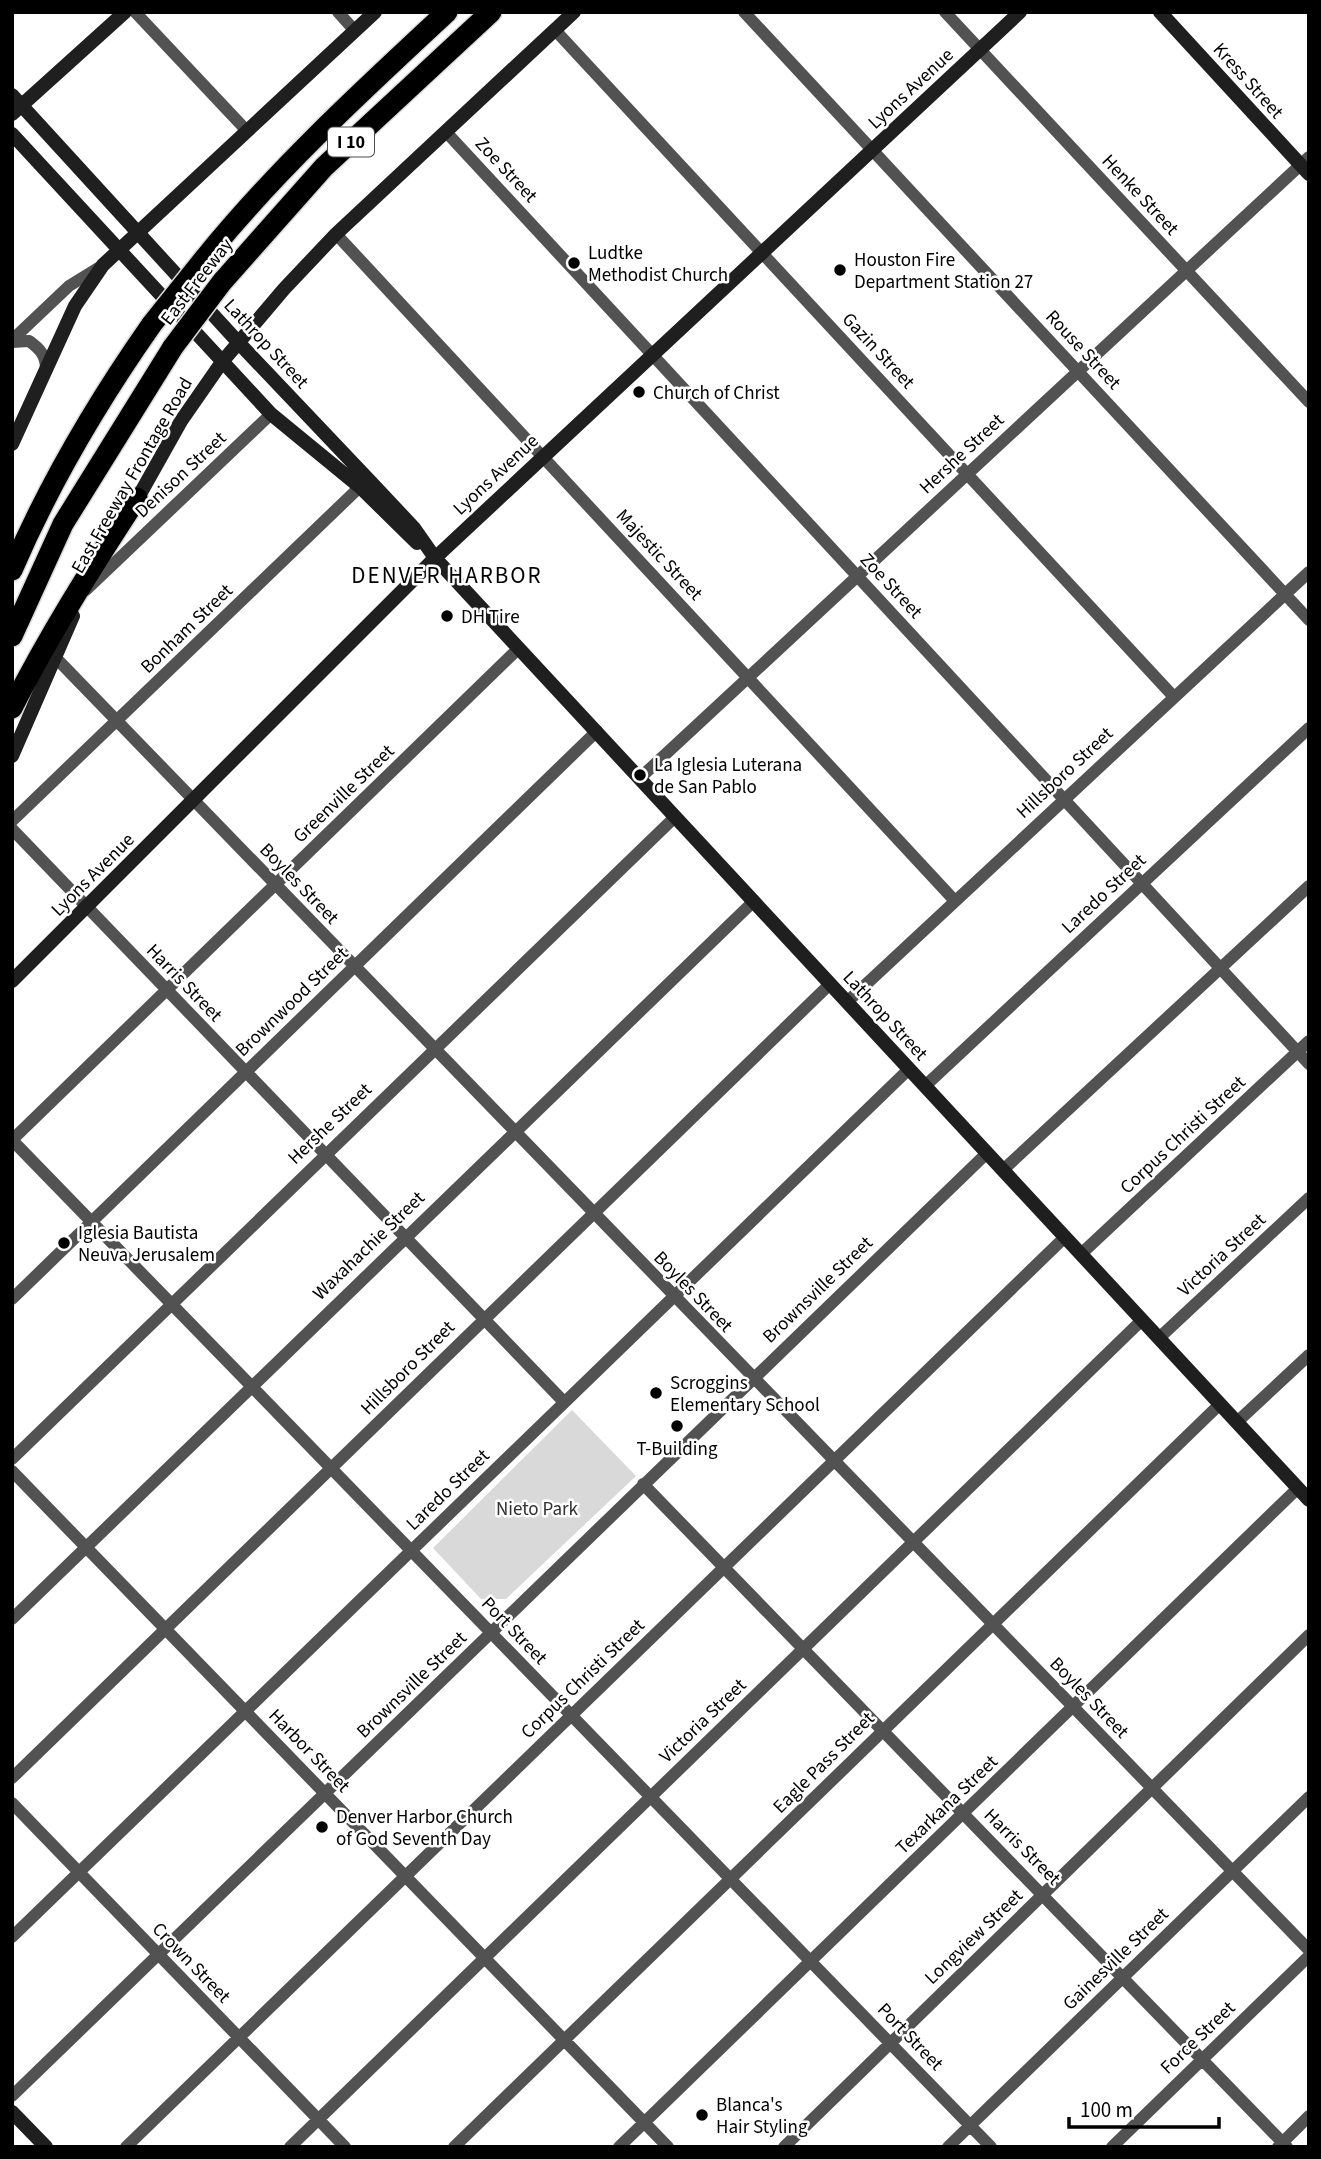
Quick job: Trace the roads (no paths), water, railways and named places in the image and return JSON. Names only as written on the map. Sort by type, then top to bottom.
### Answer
[{"type":"highway","name":"East Freeway","points":[[12,570],[54,483],[123,366],[152,324],[263,189],[447,12]]},
{"type":"highway","name":"East Freeway","points":[[12,636],[63,524],[173,347],[222,282],[324,167],[491,12]]},
{"type":"highway","points":[[12,708],[69,604],[137,499]]},
{"type":"street","points":[[15,105],[125,12]]},
{"type":"street","points":[[135,12],[247,131]]},
{"type":"street","points":[[338,12],[355,31]]},
{"type":"street","points":[[12,341],[69,286],[103,265],[140,232],[375,12]]},
{"type":"street","name":"East Freeway Frontage Road","points":[[12,756],[85,590],[181,421],[222,362],[336,234],[574,12]]},
{"type":"street","name":"Rouse Street","points":[[744,12],[1309,620]]},
{"type":"street","name":"Henke Street","points":[[945,12],[1309,402]]},
{"type":"street","name":"Lyons Avenue","points":[[12,981],[435,558],[1020,12]]},
{"type":"street","name":"Kress Street","points":[[1160,12],[1306,166]]},
{"type":"street","name":"Gazin Street","points":[[555,30],[1174,697]]},
{"type":"street","name":"Lathrop Street","points":[[15,105],[140,232],[408,536],[435,558],[641,777],[675,817],[1309,1500]]},
{"type":"street","name":"Zoe Street","points":[[447,132],[1309,1064]]},
{"type":"street","name":"Lathrop Street","points":[[12,134],[271,414],[364,483]]},
{"type":"street","name":"Hershe Street","points":[[641,777],[967,473],[1306,166]]},
{"type":"street","name":"Majestic Street","points":[[336,234],[955,901]]},
{"type":"street","points":[[12,444],[75,306],[103,265]]},
{"type":"street","points":[[12,341],[29,341],[38,348],[46,360],[46,369]]},
{"type":"street","name":"Denison Street","points":[[85,590],[271,414]]},
{"type":"street","name":"Bonham Street","points":[[12,821],[364,483]]},
{"type":"street","name":"Hillsboro Street","points":[[847,1002],[1064,797],[1309,572]]},
{"type":"street","name":"Greenville Street","points":[[12,1140],[519,648]]},
{"type":"street","name":"Boyles Street","points":[[54,656],[832,1462],[1309,1950]]},
{"type":"street","name":"Laredo Street","points":[[925,1086],[1309,729]]},
{"type":"street","name":"Brownwood Street","points":[[12,1299],[597,731]]},
{"type":"street","points":[[12,803],[30,805]]},
{"type":"street","name":"Hershe Street","points":[[12,1459],[675,817]]},
{"type":"street","name":"Harris Street","points":[[12,829],[564,1402]]},
{"type":"street","points":[[1003,1170],[1309,886]]},
{"type":"street","name":"Waxahachie Street","points":[[12,1619],[754,901]]},
{"type":"street","name":"Hillsboro Street","points":[[12,1778],[830,984]]},
{"type":"street","name":"Corpus Christi Street","points":[[1081,1254],[1309,1041]]},
{"type":"street","name":"Laredo Street","points":[[12,1937],[909,1069]]},
{"type":"street","name":"Port Street","points":[[12,1140],[991,2147]]},
{"type":"street","name":"Brownsville Street","points":[[12,2096],[987,1153]]},
{"type":"street","name":"Victoria Street","points":[[1159,1338],[1309,1198]]},
{"type":"street","name":"Corpus Christi Street","points":[[126,2147],[1065,1237]]},
{"type":"street","name":"Victoria Street","points":[[290,2147],[1142,1320]]},
{"type":"street","points":[[1237,1422],[1309,1355]]},
{"type":"street","name":"Eagle Pass Street","points":[[454,2147],[1220,1404]]},
{"type":"street","name":"Harbor Street","points":[[12,1471],[668,2147]]},
{"type":"street","name":"Harris Street","points":[[643,1484],[1044,1894],[1282,2145]]},
{"type":"street","name":"Texarkana Street","points":[[619,2147],[1298,1488]]},
{"type":"street","name":"Longview Street","points":[[784,2147],[1309,1635]]},
{"type":"street","name":"Gainesville Street","points":[[948,2147],[1309,1797]]},
{"type":"street","name":"Crown Street","points":[[12,1803],[345,2147]]},
{"type":"street","name":"Force Street","points":[[1112,2147],[1309,1956]]},
{"type":"street","points":[[12,2112],[46,2147]]},
{"type":"street","points":[[1282,2145],[1309,2116]]},
{"type":"place","name":"Ludtke Methodist Church","points":[[574,263]]},
{"type":"place","name":"Houston Fire Department Station 27","points":[[840,270]]},
{"type":"place","name":"Church of Christ","points":[[639,392]]},
{"type":"place","name":"DH Tire","points":[[447,616]]},
{"type":"place","name":"La Iglesia Luterana de San Pablo","points":[[640,775]]},
{"type":"place","name":"Iglesia Bautista Neuva Jerusalem","points":[[64,1243]]},
{"type":"place","name":"Scroggins Elementary School","points":[[656,1393]]},
{"type":"place","name":"T-Building","points":[[677,1426]]},
{"type":"place","name":"Denver Harbor Church of God Seventh Day","points":[[322,1827]]},
{"type":"place","name":"Blanca's Hair Styling","points":[[702,2115]]},
{"type":"district","name":"DENVER HARBOR","points":[[447,575]]},
{"type":"park label","name":"Nieto Park","points":[[537,1508]]}]
